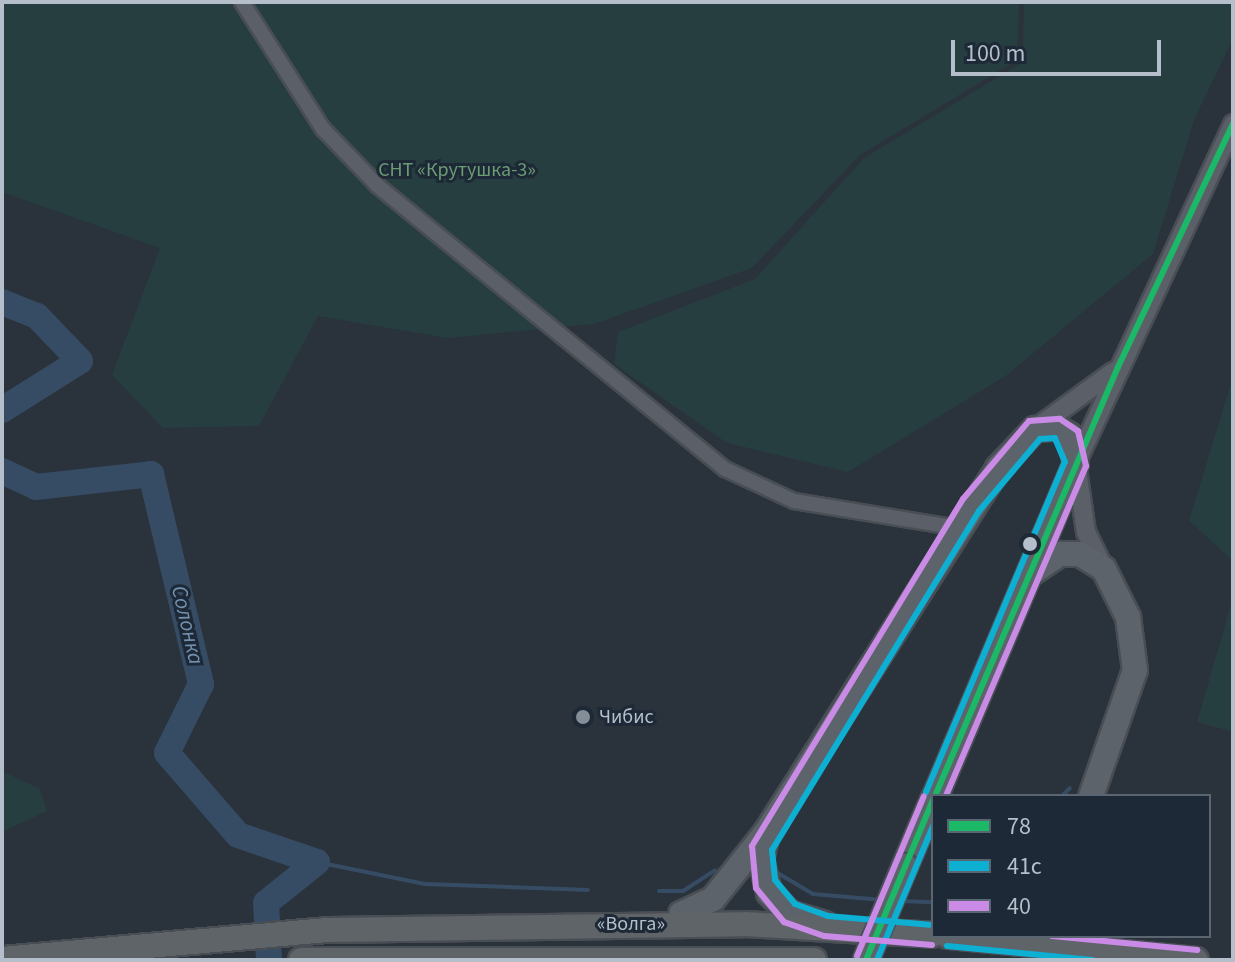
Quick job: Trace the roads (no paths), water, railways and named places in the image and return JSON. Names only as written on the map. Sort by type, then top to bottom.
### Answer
[{"type":"highway","name":"«Волга»","points":[[2,959],[329,930],[815,922],[931,935]]},
{"type":"highway","points":[[985,938],[1096,944],[1196,960]]},
{"type":"highway","name":"«Волга»","points":[[301,960],[814,960]]},
{"type":"main road","points":[[681,914],[713,899],[767,831],[958,528],[1035,429],[1069,435],[1076,463],[936,794]]},
{"type":"main road","points":[[1028,575],[1070,552],[1104,569],[1128,617],[1135,670],[1092,794]]},
{"type":"main road","points":[[866,960],[931,805]]},
{"type":"main road","points":[[767,831],[765,884],[779,907],[815,922]]},
{"type":"main road","points":[[604,924],[681,914],[815,922]]},
{"type":"street","points":[[242,2],[323,129],[378,186],[725,469],[794,501],[958,528]]},
{"type":"street","points":[[1104,569],[1086,532],[1076,463],[1233,124]]},
{"type":"street","points":[[1035,429],[1118,367]]},
{"type":"waterway","name":"Солонка","points":[[2,302],[37,316],[80,361],[2,410]]},
{"type":"waterway","name":"Солонка","points":[[2,471],[36,487],[151,474],[201,684],[167,753],[238,835],[317,862],[266,903],[269,960]]},
{"type":"waterway","points":[[1064,794],[1070,788]]},
{"type":"waterway","points":[[317,862],[425,884],[588,890]]},
{"type":"waterway","points":[[659,891],[683,891],[715,870]]},
{"type":"waterway","points":[[776,872],[813,894],[883,900]]},
{"type":"waterway","points":[[899,901],[931,902]]},
{"type":"place","name":"Чибис","points":[[583,717]]},
{"type":"park label","name":"СНТ «Крутушка-3»","points":[[457,170]]}]
